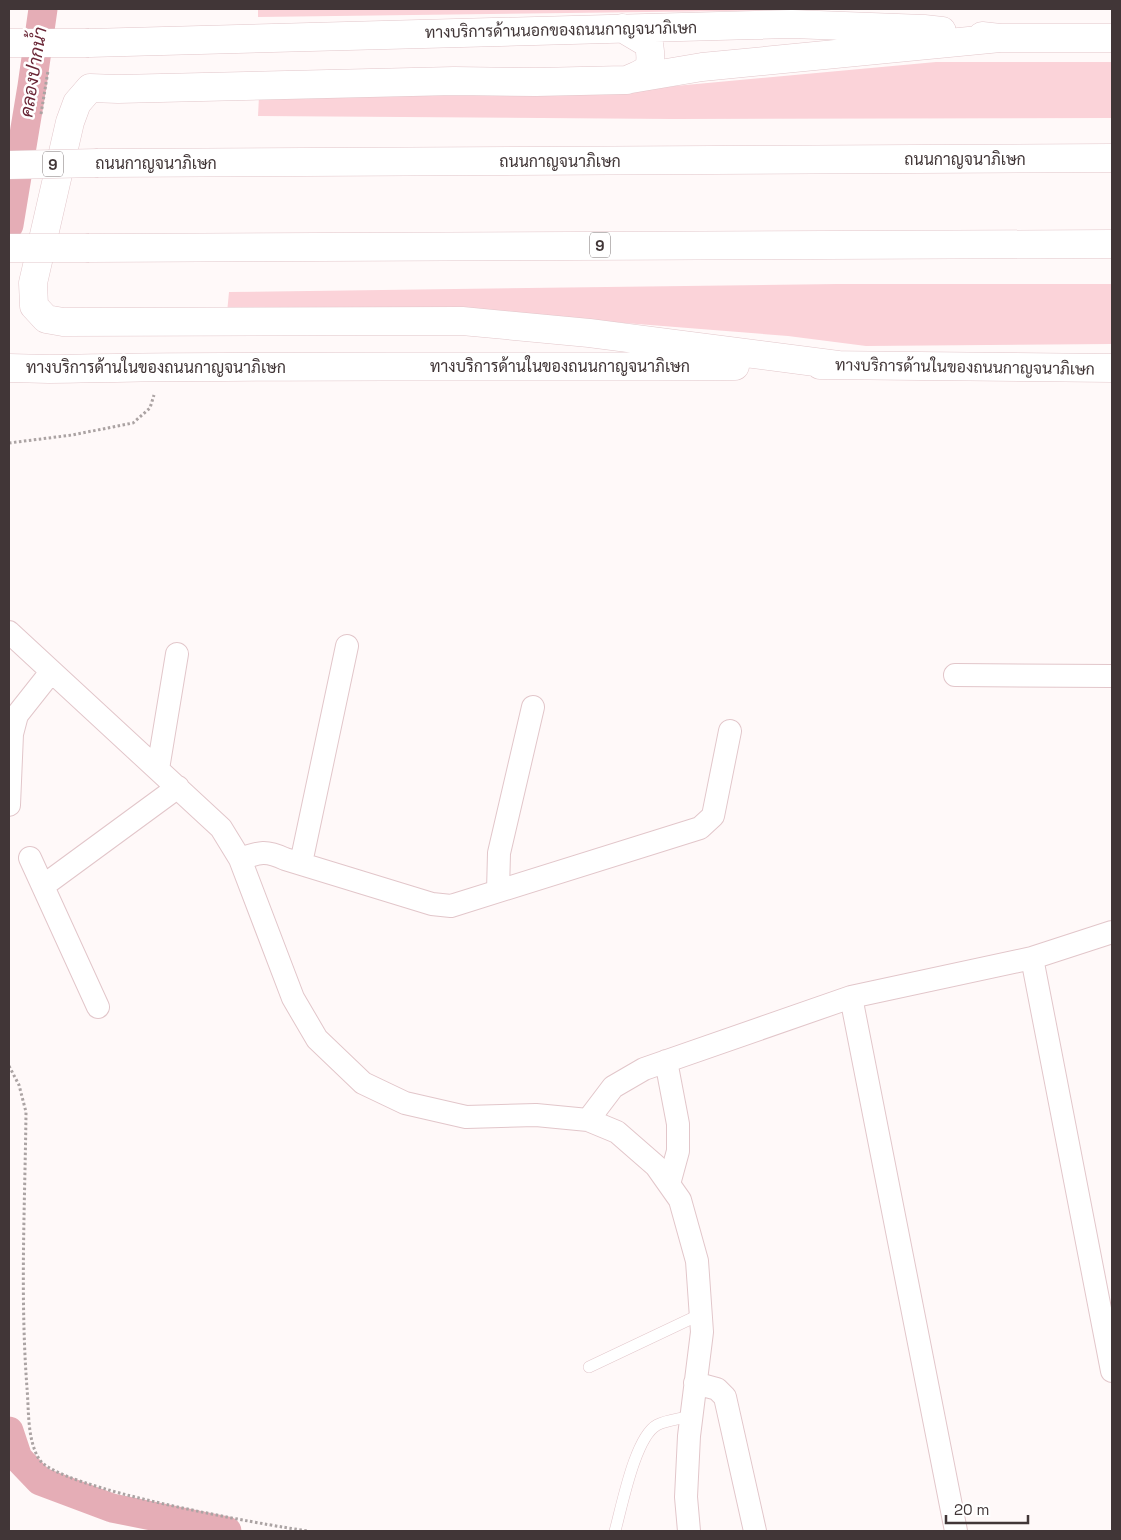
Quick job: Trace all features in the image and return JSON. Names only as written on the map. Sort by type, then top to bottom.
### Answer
[{"type":"main road","name":"ทางบริการด้านนอกของถนนกาญจนาภิเษก","points":[[9,43],[89,44],[792,24],[924,29],[1000,38],[1112,38]]},
{"type":"main road","points":[[622,28],[649,44],[651,61],[645,72],[625,80]]},
{"type":"main road","points":[[838,365],[589,333],[462,321],[63,322],[46,319],[34,306],[33,283],[70,122],[77,103],[90,88],[118,89],[454,81],[625,80],[702,67],[1000,38]]},
{"type":"main road","name":"ถนนกาญจนาภิเษก","points":[[9,165],[1112,158]]},
{"type":"main road","name":"9","points":[[9,248],[1112,244]]},
{"type":"main road","name":"ทางบริการด้านในของถนนกาญจนาภิเษก","points":[[9,368],[394,365],[597,367],[838,365],[1112,368]]},
{"type":"street","points":[[9,632],[221,828],[240,859],[293,998],[317,1039],[363,1083],[405,1103],[466,1118],[536,1115],[588,1120],[618,1132],[656,1166],[680,1200],[697,1261],[702,1332],[688,1436],[686,1497],[689,1531]]},
{"type":"street","points":[[301,863],[347,646]]},
{"type":"street","points":[[158,769],[177,654]]},
{"type":"street","points":[[9,805],[12,734],[17,715],[51,672]]},
{"type":"street","points":[[955,675],[1112,676]]},
{"type":"street","points":[[498,891],[499,854],[533,707]]},
{"type":"street","points":[[240,859],[258,852],[271,852],[432,904],[451,906],[700,828],[713,816],[730,731]]},
{"type":"street","points":[[43,886],[178,787]]},
{"type":"street","points":[[30,858],[98,1008]]},
{"type":"street","points":[[588,1120],[614,1088],[644,1068],[851,997],[1032,958],[1112,932]]},
{"type":"street","points":[[1032,958],[1112,1371]]},
{"type":"street","points":[[851,997],[956,1531]]},
{"type":"street","points":[[666,1061],[678,1124],[678,1151],[669,1184]]},
{"type":"street","points":[[695,1383],[717,1389],[725,1397],[756,1531]]},
{"type":"lane","points":[[589,1367],[701,1314]]},
{"type":"lane","points":[[615,1531],[636,1454],[648,1431],[658,1424],[691,1416]]},
{"type":"path","points":[[9,443],[72,435],[134,423],[150,408],[162,367]]},
{"type":"path","points":[[9,1066],[19,1085],[26,1112],[23,1332],[30,1434],[39,1460],[60,1474],[118,1493],[173,1506],[308,1531]]},
{"type":"shaded area","points":[[258,9],[878,9],[258,17]]},
{"type":"shaded area","points":[[936,62],[1112,62],[1112,118],[673,119],[258,116],[259,96],[632,90]]},
{"type":"shaded area","points":[[837,284],[1112,284],[1112,344],[866,346],[788,336],[536,316],[227,313],[229,292]]},
{"type":"waterway","name":"คลองปากน้ำ","points":[[9,225],[43,9]]},
{"type":"waterway","points":[[9,1431],[18,1458],[40,1481],[112,1508],[227,1531]]}]
